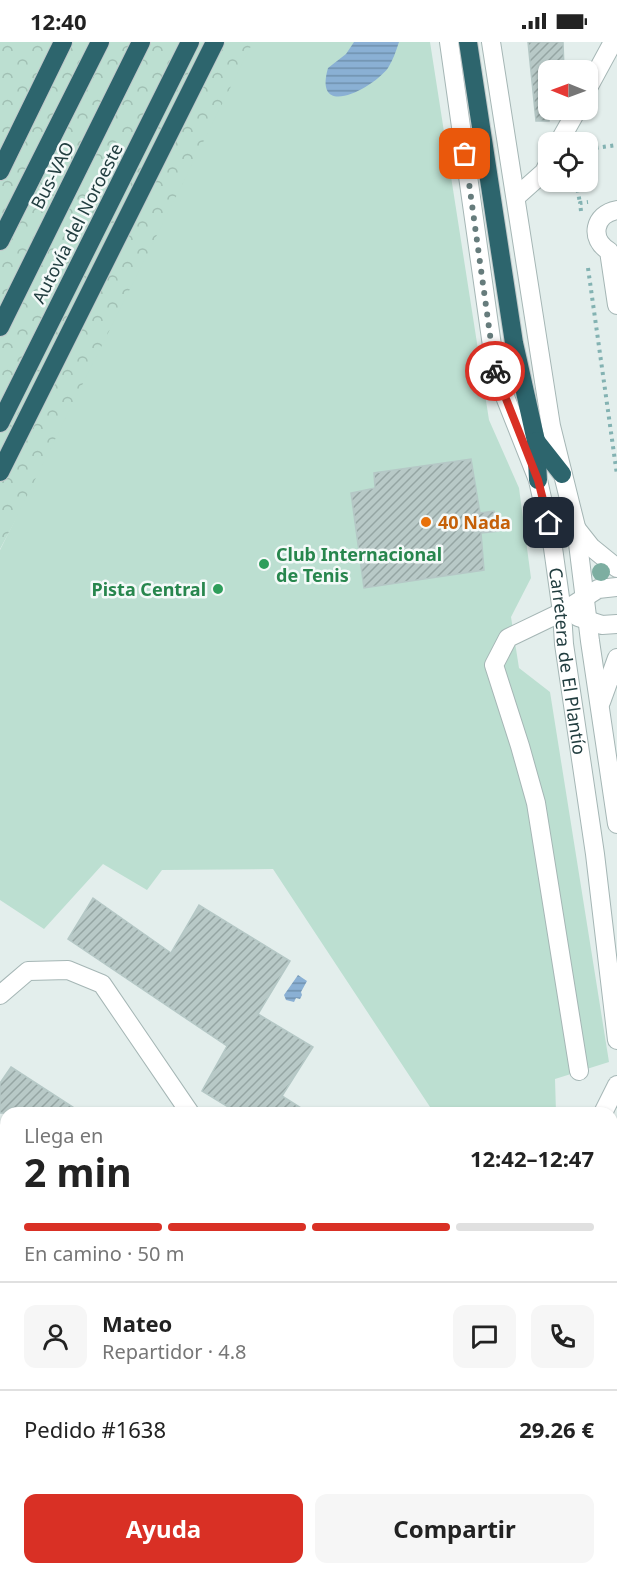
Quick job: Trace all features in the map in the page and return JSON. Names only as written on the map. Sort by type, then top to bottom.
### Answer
[{"type":"highway","points":[[0,171],[63,42]]},
{"type":"highway","points":[[0,241],[100,42]]},
{"type":"highway","name":"Bus-VAO","points":[[0,327],[141,42]]},
{"type":"highway","name":"Autovía del Noroeste","points":[[0,423],[190,42]]},
{"type":"highway","points":[[0,472],[215,42]]},
{"type":"highway","points":[[468,42],[514,343],[536,441],[538,480]]},
{"type":"highway","points":[[536,441],[562,474]]},
{"type":"street","name":"Carretera de El Plantío","points":[[449,42],[496,374],[538,480],[551,535],[562,612],[564,644],[595,854],[617,1040]]},
{"type":"street","name":"Carretera de El Plantío","points":[[491,42],[551,426],[576,527],[617,824]]},
{"type":"street","points":[[598,70],[613,42]]},
{"type":"street","points":[[516,197],[538,177]]},
{"type":"street","points":[[617,210],[608,212],[602,217],[597,229],[599,242],[609,251],[617,305]]},
{"type":"street","points":[[576,527],[591,547],[617,568]]},
{"type":"street","points":[[579,1071],[536,803],[494,665],[508,638],[562,612],[598,589],[617,587]]},
{"type":"street","points":[[562,612],[602,625],[617,624]]},
{"type":"street","points":[[600,707],[617,658]]},
{"type":"street","points":[[0,995],[28,971],[68,970],[102,984],[186,1107]]},
{"type":"street","points":[[606,1107],[617,1084]]},
{"type":"path","points":[[598,147],[617,145]]},
{"type":"path","points":[[577,192],[579,203]]},
{"type":"path","points":[[590,280],[617,475]]},
{"type":"green space","points":[[0,42],[273,42],[0,549]]},
{"type":"green space","name":"Club Internacional de Tenis","points":[[253,42],[430,42],[489,420],[519,488],[531,578],[511,617],[519,668],[550,692],[609,1062],[555,1079],[556,1107],[430,1107],[273,869],[162,870],[147,890],[103,864],[44,929],[0,900],[0,550]]},
{"type":"water","points":[[354,42],[399,42],[390,65],[380,76],[358,91],[336,96],[329,93],[326,84],[328,68],[346,54]]},
{"type":"water","points":[[298,975],[307,981],[301,992],[302,995],[294,1002],[286,1000],[284,995]]},
{"type":"building","points":[[528,42],[563,42],[564,60],[538,60],[538,120],[549,121],[536,121]]},
{"type":"building","name":"40 Nada","points":[[471,459],[480,513],[494,511],[499,531],[481,533],[484,570],[364,588],[351,493],[375,488],[374,473]]},
{"type":"building","points":[[93,898],[171,953],[199,905],[290,961],[258,1014],[313,1047],[282,1096],[299,1107],[228,1107],[202,1091],[227,1046],[68,939]]},
{"type":"building","points":[[11,1067],[73,1107],[0,1107],[0,1083]]},
{"type":"way so far","points":[[465,154],[495,371]]},
{"type":"place","name":"40 Nada","points":[[426,522]]},
{"type":"place","name":"Club Internacional de Tenis","points":[[264,564]]},
{"type":"place","name":"Pista Central","points":[[218,589]]},
{"type":"route","points":[[495,371],[538,480],[549,523]]}]
